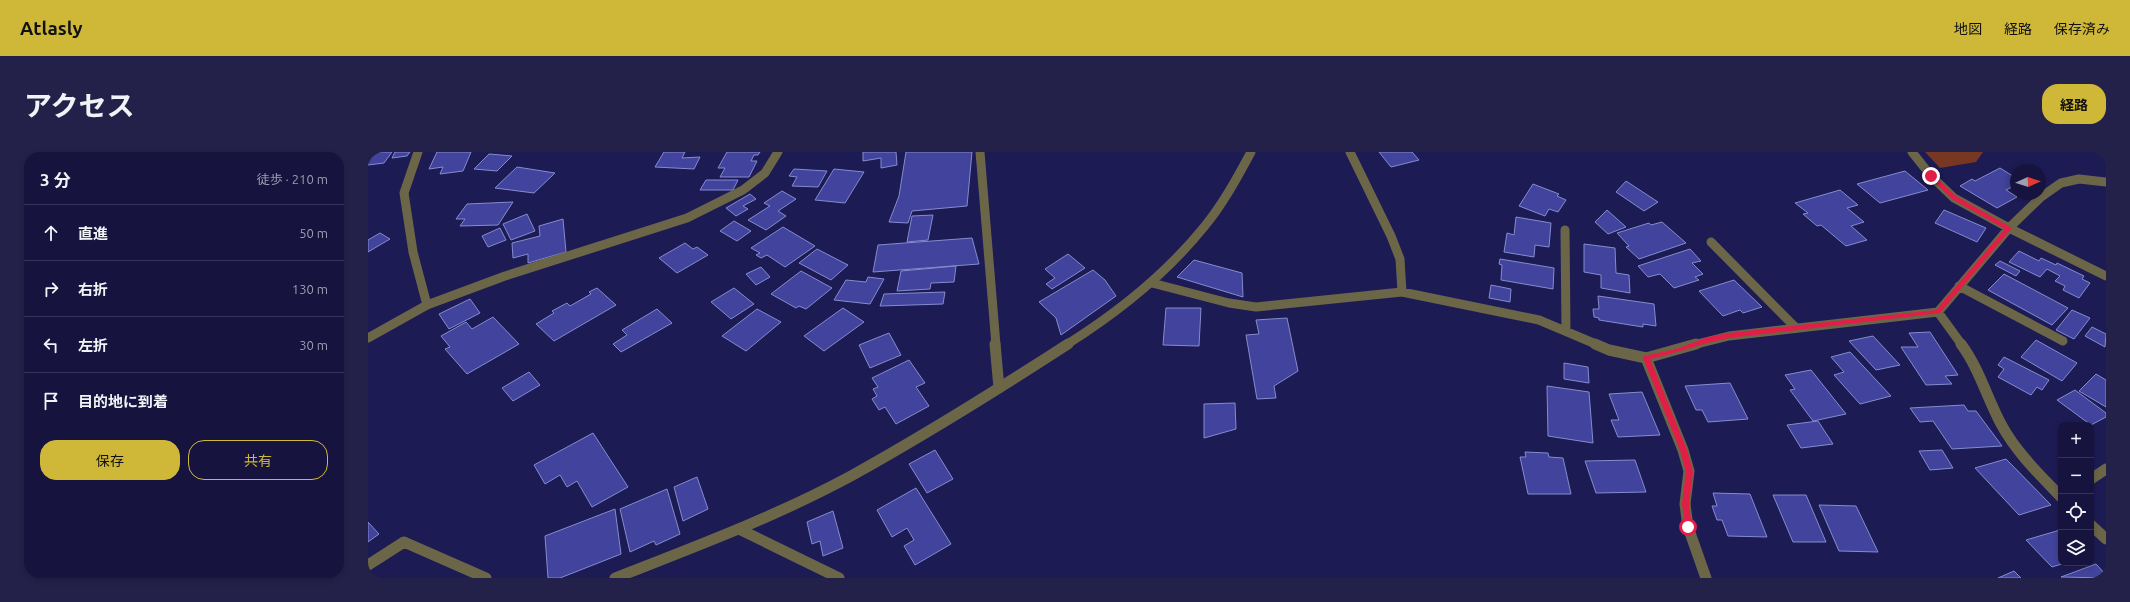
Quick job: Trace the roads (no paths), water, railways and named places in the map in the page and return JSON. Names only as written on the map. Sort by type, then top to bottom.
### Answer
[{"type":"street","points":[[418,152],[404,193],[413,252],[427,304]]},
{"type":"street","points":[[368,338],[427,304],[505,276],[688,218],[743,190],[765,173],[778,152]]},
{"type":"street","points":[[980,152],[999,388]]},
{"type":"street","points":[[615,578],[738,529],[850,476],[999,388],[1079,337],[1152,282],[1204,227],[1227,195],[1251,152]]},
{"type":"street","points":[[1350,152],[1391,236],[1400,259],[1402,292]]},
{"type":"street","points":[[1912,152],[1931,176],[1954,198],[2009,228],[2106,276]]},
{"type":"street","points":[[1152,282],[1229,303],[1256,307],[1299,304],[1402,292],[1539,320],[1609,350],[1646,358],[1677,351],[1708,340],[1796,328],[1938,312],[2009,228],[2042,197],[2061,183],[2078,180],[2106,182]]},
{"type":"street","points":[[1565,230],[1566,331]]},
{"type":"street","points":[[1711,242],[1796,328]]},
{"type":"street","points":[[1959,286],[2063,341]]},
{"type":"street","points":[[1938,312],[1970,356],[2001,424],[2025,460],[2058,494]]},
{"type":"street","points":[[1646,358],[1683,450],[1689,472],[1685,504],[1688,527],[1706,578]]},
{"type":"street","points":[[2094,477],[2106,469]]},
{"type":"street","points":[[2094,528],[2106,539]]},
{"type":"street","points":[[738,529],[839,578]]},
{"type":"street","points":[[368,565],[404,542],[486,578]]}]
